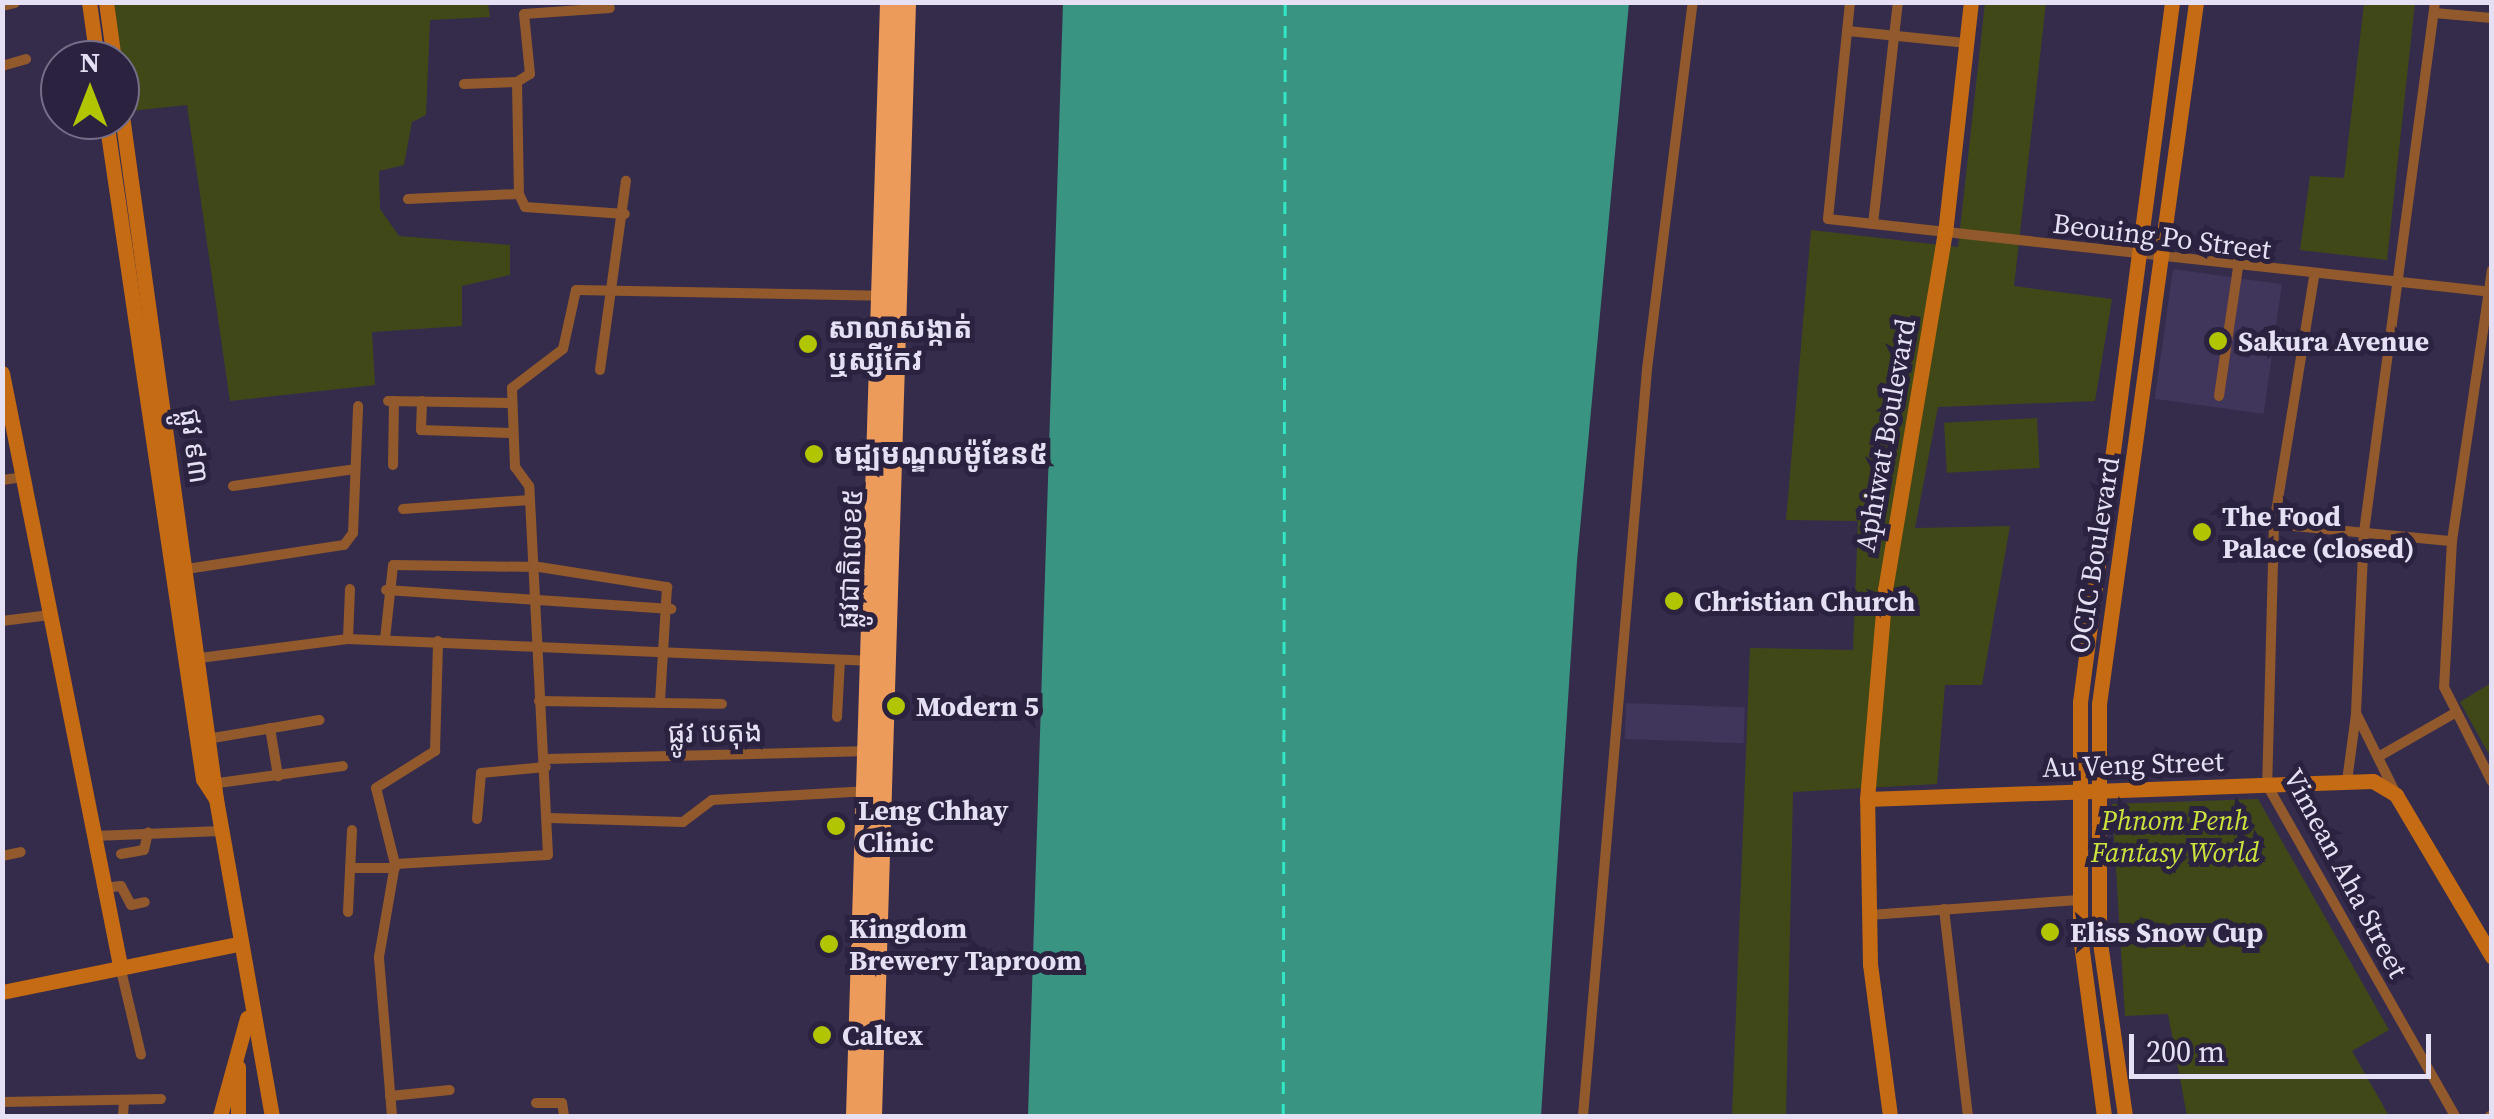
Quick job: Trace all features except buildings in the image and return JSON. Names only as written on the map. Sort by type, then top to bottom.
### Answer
[{"type":"highway","name":"ផ្លូវជាតិលេខ៥","points":[[882,662],[890,2]]},
{"type":"highway","name":"ផ្លូវជាតិលេខ៥","points":[[872,1116],[877,752],[906,2]]},
{"type":"highway","name":"ផ្លូវជាតិលេខ៥","points":[[856,1116],[876,792]]},
{"type":"street","points":[[89,2],[94,40]]},
{"type":"street","points":[[106,2],[111,40]]},
{"type":"street","points":[[1582,1116],[1647,369],[1693,2]]},
{"type":"street","points":[[1850,2],[1848,31],[1967,43]]},
{"type":"street","points":[[1874,224],[1898,2]]},
{"type":"street","name":"Aphiwat Boulevard","points":[[1890,1116],[1869,915],[1867,798],[1885,590],[1945,233],[1971,2]]},
{"type":"street","name":"OCIC Boulevard","points":[[2104,1116],[2078,900],[2075,790],[2084,655],[2146,257],[2172,2]]},
{"type":"street","name":"OCIC Boulevard","points":[[2126,1116],[2103,984],[2094,790],[2114,569],[2167,259],[2196,2]]},
{"type":"street","points":[[2,6],[14,3]]},
{"type":"street","points":[[464,84],[517,82],[530,74],[523,8],[610,8]]},
{"type":"street","points":[[2348,781],[2356,713],[2364,532],[2435,8],[2492,18]]},
{"type":"street","name":"Beouing Po Street","points":[[1848,31],[1828,219],[2314,277],[2490,292]]},
{"type":"street","points":[[2,66],[26,59]]},
{"type":"street","points":[[517,82],[520,194],[525,207],[625,214]]},
{"type":"street","name":"ផ្លូវ ៩៣","points":[[109,140],[180,570]]},
{"type":"street","name":"ផ្លូវ ៩៣","points":[[125,140],[193,659],[202,779],[216,791]]},
{"type":"street","points":[[600,370],[616,290],[626,180]]},
{"type":"street","points":[[408,199],[520,194]]},
{"type":"street","points":[[2219,396],[2238,268]]},
{"type":"street","points":[[2492,270],[2452,541],[2444,687],[2454,714],[2492,782]]},
{"type":"street","name":"Vimean Aha Street","points":[[2314,277],[2274,524],[2267,785],[2454,1116]]},
{"type":"street","points":[[350,868],[548,854],[530,500],[513,432],[512,386],[563,349],[578,287],[887,296]]},
{"type":"street","points":[[2,373],[141,1055]]},
{"type":"street","points":[[393,465],[391,401],[512,403]]},
{"type":"street","points":[[422,401],[422,430],[513,432]]},
{"type":"street","points":[[180,570],[344,545],[355,469],[358,406]]},
{"type":"street","points":[[233,486],[355,469]]},
{"type":"street","points":[[2,480],[23,476]]},
{"type":"street","points":[[404,509],[530,500]]},
{"type":"street","points":[[2274,524],[2452,541]]},
{"type":"street","points":[[385,640],[386,590],[393,565],[532,566],[667,587],[668,654],[660,704]]},
{"type":"street","points":[[348,639],[350,589]]},
{"type":"street","points":[[386,590],[534,595],[670,609]]},
{"type":"street","points":[[2,622],[50,615]]},
{"type":"street","points":[[193,659],[348,639],[882,662]]},
{"type":"street","points":[[392,1116],[379,957],[395,866],[376,788],[435,751],[438,641]]},
{"type":"street","name":"ផ្លូវ ៩៣","points":[[193,659],[213,738],[221,832],[248,1014],[264,1068],[272,1116]]},
{"type":"street","points":[[837,717],[840,660]]},
{"type":"street","points":[[539,701],[722,704]]},
{"type":"street","points":[[2356,713],[2396,795],[2492,957]]},
{"type":"street","points":[[2378,757],[2454,714]]},
{"type":"street","points":[[213,738],[319,720]]},
{"type":"street","points":[[270,728],[278,776]]},
{"type":"street","name":"ផ្លូវ បេតុង","points":[[477,818],[480,773],[546,763],[877,752]]},
{"type":"street","points":[[216,791],[343,766]]},
{"type":"street","name":"Au Veng Street","points":[[1867,798],[2348,781],[2396,795]]},
{"type":"street","points":[[549,818],[683,822],[712,800],[876,792]]},
{"type":"street","points":[[348,912],[352,830]]},
{"type":"street","points":[[121,854],[148,847],[148,832]]},
{"type":"street","points":[[94,836],[221,832]]},
{"type":"street","points":[[2,856],[21,852]]},
{"type":"street","points":[[104,888],[121,886],[128,903],[145,902]]},
{"type":"street","points":[[1869,915],[2078,900]]},
{"type":"street","points":[[1944,909],[1968,1116]]},
{"type":"street","points":[[2,992],[238,944]]},
{"type":"street","points":[[220,1116],[238,1067],[248,1014]]},
{"type":"street","points":[[238,1067],[264,1068]]},
{"type":"street","points":[[238,1067],[238,1116]]},
{"type":"street","points":[[390,1096],[450,1090]]},
{"type":"street","points":[[2,1102],[161,1099]]},
{"type":"street","points":[[123,1116],[124,1100]]},
{"type":"street","points":[[536,1103],[562,1104],[564,1116]]},
{"type":"shaded area","points":[[1063,3],[1629,3],[1577,561],[1541,1116],[1028,1116]]},
{"type":"shaded area","name":"Sakura Avenue","points":[[2173,269],[2282,284],[2264,414],[2155,399]]},
{"type":"shaded area","points":[[1626,703],[1745,707],[1744,743],[1625,739]]},
{"type":"green space","points":[[113,3],[488,3],[490,17],[430,20],[426,115],[412,122],[404,165],[379,171],[380,209],[399,236],[510,245],[510,275],[462,286],[462,326],[372,332],[375,385],[230,401],[187,105],[140,110],[140,40],[119,40]]},
{"type":"green space","points":[[1985,3],[2046,3],[2014,286],[2112,299],[2095,401],[1938,407],[1915,528],[2010,526],[1982,685],[1945,685],[1937,784],[1793,792],[1786,1116],[1732,1116],[1750,648],[1853,650],[1858,521],[1786,520],[1811,230],[1958,247]]},
{"type":"green space","points":[[2364,3],[2415,3],[2387,260],[2300,250],[2310,176],[2344,178]]},
{"type":"green space","points":[[2037,418],[2040,468],[1947,473],[1944,423]]},
{"type":"green space","points":[[2491,683],[2491,758],[2460,702]]},
{"type":"green space","name":"Phnom Penh Fantasy World","points":[[2258,799],[2389,1030],[2352,1051],[2389,1116],[2187,1116],[2168,1014],[2125,1016],[2112,804]]},
{"type":"ferry route","points":[[1283,1116],[1285,2]]},
{"type":"place","name":"Sakura Avenue","points":[[2218,341]]},
{"type":"place","name":"សាលាសង្កាត់ ឬស្សីកែវ","points":[[808,344]]},
{"type":"place","name":"មជ្ឍមណ្ឌលម៉ូឌែន៥","points":[[814,454]]},
{"type":"place","name":"The Food Palace (closed)","points":[[2202,532]]},
{"type":"place","name":"Christian Church","points":[[1674,601]]},
{"type":"place","name":"Modern 5","points":[[896,706]]},
{"type":"place","name":"Leng Chhay Clinic","points":[[836,826]]},
{"type":"place","name":"Eliss Snow Cup","points":[[2050,932]]},
{"type":"place","name":"Kingdom Brewery Taproom","points":[[829,944]]},
{"type":"place","name":"Caltex","points":[[822,1035]]}]
